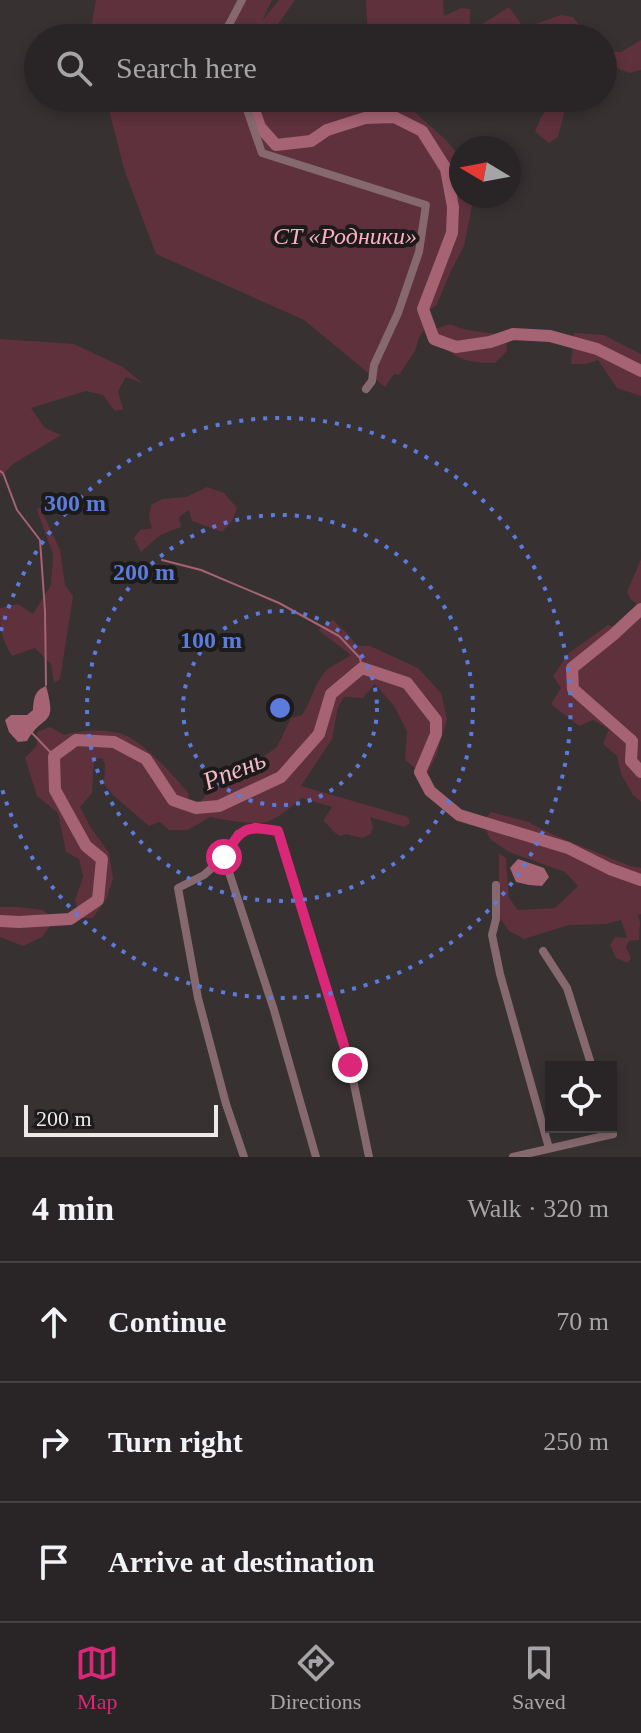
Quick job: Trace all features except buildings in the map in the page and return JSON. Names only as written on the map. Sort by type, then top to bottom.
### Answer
[{"type":"street","points":[[229,24],[242,0]]},
{"type":"street","points":[[248,112],[262,153],[426,205],[419,252],[398,313],[374,365],[372,381],[366,389]]},
{"type":"street","points":[[244,1157],[226,1104],[198,998],[178,888],[204,875],[224,857],[238,834],[255,827],[278,831],[350,1065],[369,1157]]},
{"type":"street","points":[[224,857],[274,1010],[316,1157]]},
{"type":"street","points":[[496,885],[496,919],[492,935],[549,1148]]},
{"type":"street","points":[[543,951],[567,988],[590,1061]]},
{"type":"street","points":[[513,1157],[613,1133]]},
{"type":"green space","points":[[96,0],[272,0],[262,21],[279,0],[295,0],[278,24],[92,24]]},
{"type":"green space","points":[[366,0],[443,0],[444,16],[461,8],[470,9],[470,24],[367,24]]},
{"type":"green space","points":[[509,7],[521,24],[482,24]]},
{"type":"green space","points":[[561,15],[573,17],[578,24],[535,24]]},
{"type":"green space","points":[[641,40],[641,70],[629,73],[617,68],[617,52]]},
{"type":"green space","name":"СТ «Родники»","points":[[110,112],[415,112],[449,144],[449,208],[472,208],[464,246],[436,306],[425,319],[426,327],[415,351],[399,375],[394,374],[385,387],[304,320],[156,254],[124,169]]},
{"type":"green space","points":[[545,112],[564,112],[558,137],[549,143],[535,132]]},
{"type":"green space","points":[[450,324],[506,336],[507,351],[495,363],[464,360],[445,347],[430,331]]},
{"type":"green space","points":[[574,333],[604,335],[641,354],[641,396],[617,388],[598,360],[571,364]]},
{"type":"green space","points":[[0,339],[74,344],[123,367],[142,383],[126,377],[118,391],[123,409],[115,411],[103,395],[86,391],[31,408],[45,428],[61,435],[13,464],[0,477]]},
{"type":"green space","points":[[207,487],[224,493],[237,508],[232,521],[222,532],[192,521],[189,510],[179,517],[181,527],[160,535],[141,552],[134,538],[140,530],[152,528],[149,518],[151,505],[162,499],[186,497]]},
{"type":"green space","points":[[40,507],[60,550],[65,585],[73,596],[60,679],[54,683],[51,664],[35,648],[12,656],[3,638],[0,622],[0,608],[18,604],[33,614],[51,585],[53,554],[37,510]]},
{"type":"green space","points":[[641,559],[641,802],[633,795],[621,774],[617,756],[603,744],[609,729],[593,720],[579,726],[551,704],[561,688],[553,676],[569,653],[608,625],[620,628],[622,632],[637,604],[627,592]]},
{"type":"green space","points":[[333,620],[357,646],[370,646],[418,668],[441,693],[447,719],[428,772],[420,772],[405,760],[407,731],[394,706],[375,684],[363,698],[344,697],[338,707],[332,739],[301,786],[408,817],[410,823],[404,827],[370,817],[373,827],[371,834],[362,838],[346,834],[341,836],[323,821],[332,807],[302,798],[269,821],[240,822],[210,817],[188,830],[169,830],[160,822],[149,826],[114,796],[104,784],[105,764],[102,758],[94,760],[92,793],[80,807],[109,853],[113,878],[107,898],[93,918],[81,918],[75,900],[83,877],[79,859],[66,852],[58,813],[37,796],[25,758],[37,745],[37,732],[50,727],[64,735],[98,731],[128,736],[166,769],[189,794],[186,804],[196,808],[217,780],[241,775],[277,747],[291,718],[302,715],[323,674],[351,655],[318,630]]},
{"type":"green space","points":[[491,812],[528,822],[641,868],[639,940],[629,941],[626,947],[631,958],[628,963],[616,958],[610,945],[615,937],[627,938],[621,920],[606,924],[569,925],[524,939],[509,931],[499,917],[499,853],[506,858],[509,898],[518,910],[555,908],[578,886],[565,872],[509,852],[490,839],[482,822]]},
{"type":"green space","points":[[0,907],[43,910],[54,920],[42,937],[23,946],[0,937]]},
{"type":"shaded area","points":[[46,686],[50,708],[47,719],[27,741],[18,742],[9,732],[5,720],[11,715],[27,715],[33,710],[37,693]]},
{"type":"shaded area","points":[[518,859],[544,868],[549,877],[542,886],[516,882],[510,868]]},
{"type":"waterway","name":"Рпень","points":[[255,112],[260,127],[276,145],[311,141],[327,130],[365,118],[394,117],[422,131],[446,169],[453,207],[452,233],[423,309],[434,339],[456,347],[490,342],[513,334],[550,336],[597,349],[641,371]]},
{"type":"waterway","points":[[0,471],[17,510],[40,540],[46,685]]},
{"type":"waterway","points":[[162,560],[201,570],[279,603],[339,636],[360,658],[362,668]]},
{"type":"waterway","name":"Рпень","points":[[641,609],[572,668],[573,689],[632,741],[631,761],[641,772]]},
{"type":"waterway","name":"Рпень","points":[[0,921],[70,919],[98,900],[102,859],[86,846],[55,790],[54,756],[76,740],[114,742],[146,759],[173,800],[196,808],[219,806],[281,777],[319,734],[331,694],[362,668],[407,683],[436,720],[436,734],[420,772],[430,791],[459,815],[568,848],[641,880]]},
{"type":"waterway","points":[[32,733],[54,756]]},
{"type":"route","points":[[224,857],[238,834],[255,827],[278,831],[350,1065]]}]
